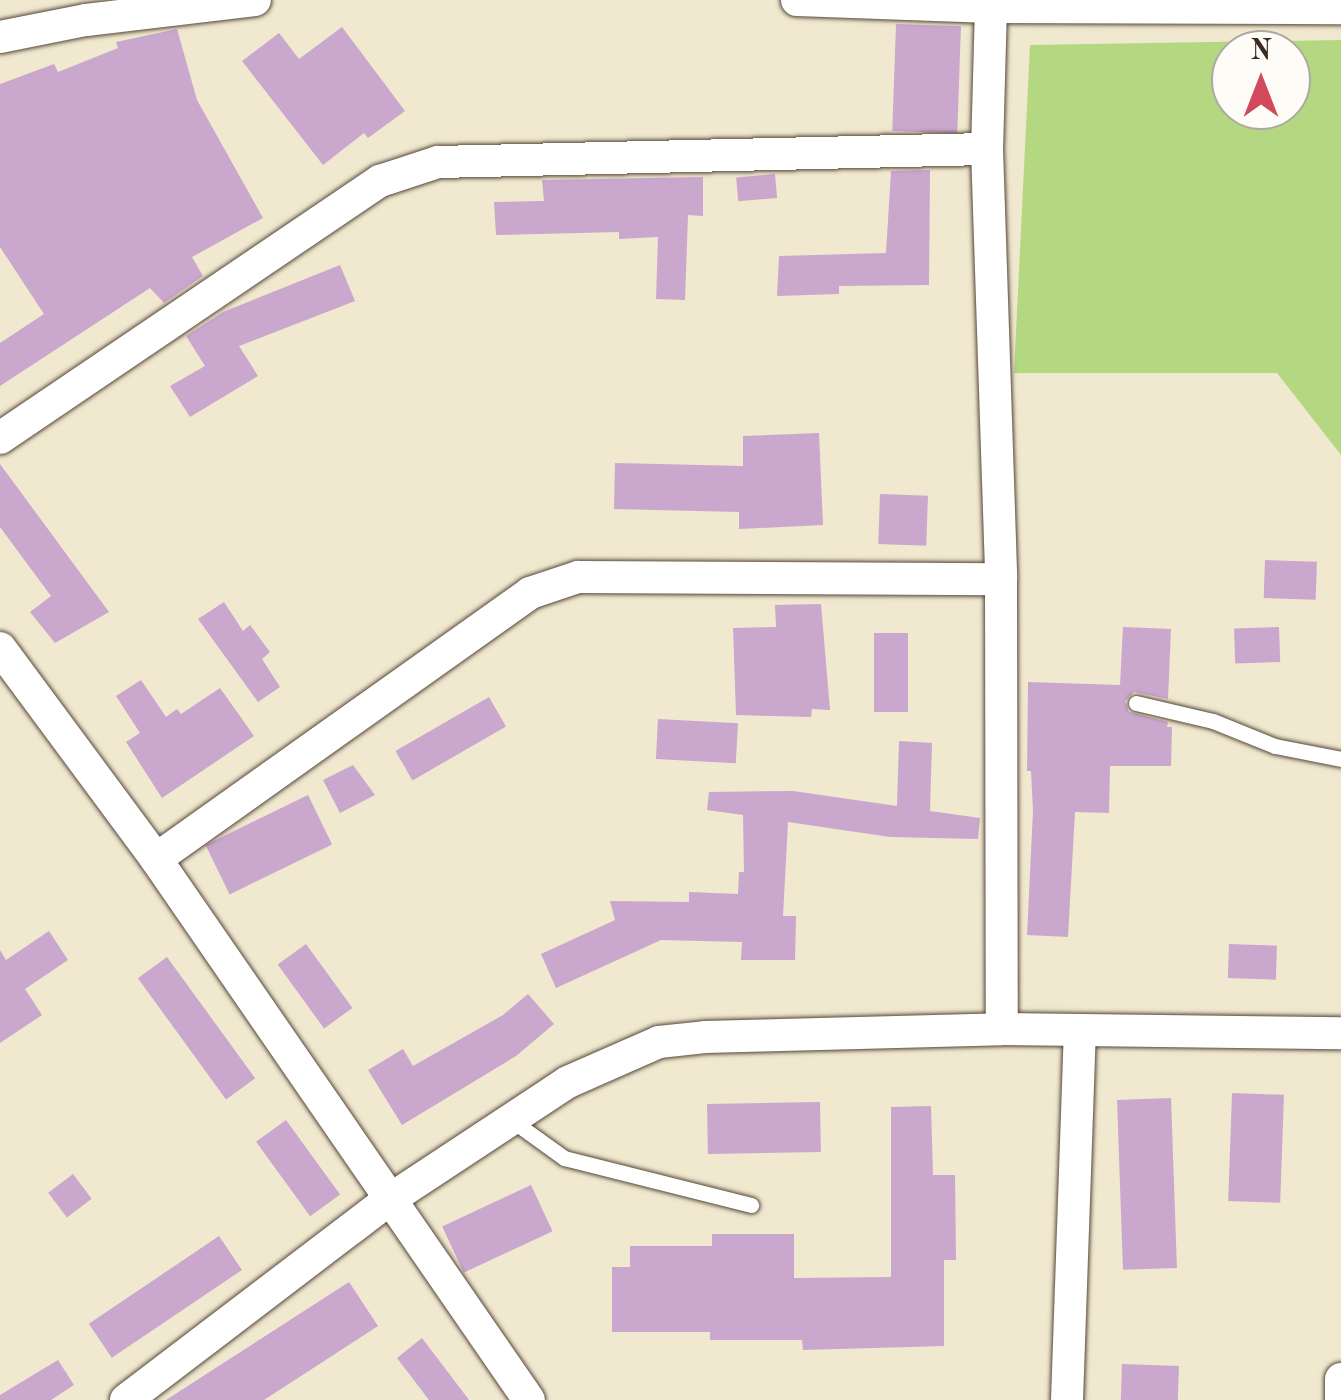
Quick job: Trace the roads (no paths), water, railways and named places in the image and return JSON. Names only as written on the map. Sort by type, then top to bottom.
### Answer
[{"type":"street","points":[[0,37],[86,20],[255,0]]},
{"type":"street","points":[[797,0],[991,7],[1341,8]]},
{"type":"street","points":[[991,7],[987,149],[1001,579],[1002,1029]]},
{"type":"street","points":[[0,438],[380,181],[438,162],[987,149]]},
{"type":"street","points":[[156,859],[492,616],[546,588],[578,577],[1001,579]]},
{"type":"street","points":[[0,648],[156,859],[530,1400]]},
{"type":"street","points":[[126,1400],[389,1200],[568,1082],[660,1042],[1002,1029],[1341,1033]]},
{"type":"street","points":[[1066,1400],[1080,1030]]},
{"type":"street","points":[[1340,1400],[1341,1379]]},
{"type":"lane","points":[[1136,704],[1213,721],[1275,746],[1341,759]]},
{"type":"lane","points":[[510,1119],[564,1158],[752,1205]]}]
